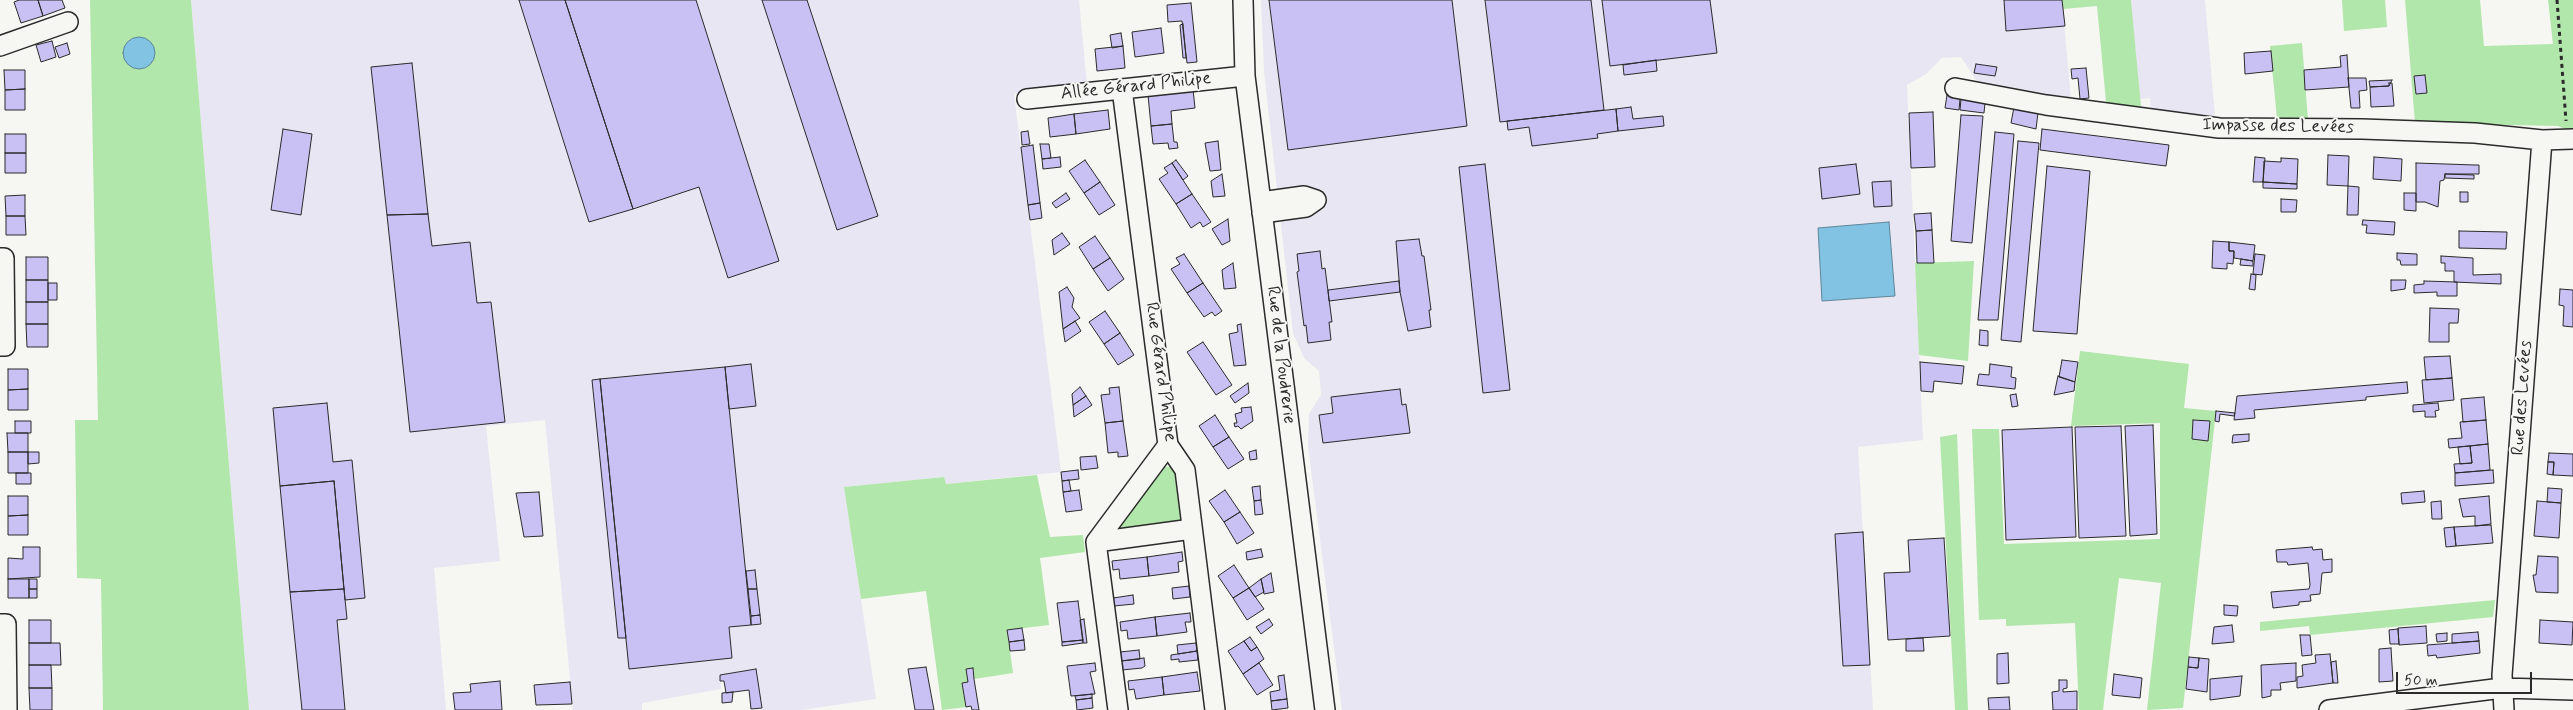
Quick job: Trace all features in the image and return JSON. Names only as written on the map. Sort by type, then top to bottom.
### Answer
[{"type":"street","name":"Rue de la Poudrerie","points":[[1243,0],[1245,76],[1325,710]]},
{"type":"street","points":[[0,46],[68,22]]},
{"type":"street","name":"Allée Gérard Philipe","points":[[1027,99],[1245,76]]},
{"type":"street","name":"Impasse des Levées","points":[[1956,88],[2046,105],[2220,128],[2362,129],[2475,133],[2542,140]]},
{"type":"street","name":"Rue Gérard Philipe","points":[[1122,89],[1168,445],[1185,470],[1216,705],[1215,710]]},
{"type":"street","points":[[2542,140],[2570,139]]},
{"type":"street","name":"Rue des Levées","points":[[2504,710],[2502,688],[2542,140]]},
{"type":"street","points":[[0,258],[4,258],[5,346],[0,346]]},
{"type":"street","points":[[1118,710],[1096,542],[1168,445]]},
{"type":"street","points":[[1096,542],[1192,529]]},
{"type":"street","points":[[0,624],[6,624],[7,709],[0,709]]},
{"type":"street","points":[[2329,710],[2502,688],[2573,690]]},
{"type":"path","points":[[2557,0],[2570,139]]},
{"type":"shaded area","points":[[191,0],[1079,0],[1087,85],[1014,94],[1061,472],[945,484],[944,477],[844,487],[876,699],[802,710],[762,710],[756,669],[720,675],[721,689],[642,703],[642,710],[573,710],[545,420],[486,426],[500,561],[434,568],[446,710],[249,710]]},
{"type":"shaded area","points":[[1261,0],[2062,0],[2071,100],[1978,83],[1961,57],[1942,58],[1926,74],[1907,85],[1923,440],[1858,447],[1873,710],[1342,710],[1308,446],[1309,414],[1321,395],[1319,371],[1304,358],[1293,333],[1264,71]]},
{"type":"shaded area","points":[[2131,0],[2205,0],[2215,116],[2151,110],[2150,98],[2140,99]]},
{"type":"green space","points":[[90,0],[191,0],[249,710],[103,710],[101,579],[77,578],[75,420],[98,420]]},
{"type":"green space","points":[[2062,0],[2131,0],[2142,117],[2107,112],[2097,6],[2063,9]]},
{"type":"green space","points":[[2342,0],[2385,0],[2387,27],[2344,31]]},
{"type":"green space","points":[[2405,0],[2480,0],[2484,46],[2553,44],[2548,0],[2573,0],[2573,132],[2558,126],[2415,123]]},
{"type":"green space","points":[[2302,43],[2308,120],[2277,119],[2270,46]]},
{"type":"green space","points":[[1974,261],[1968,361],[1919,355],[1915,263]]},
{"type":"green space","points":[[2080,351],[2189,364],[2184,408],[2216,411],[2183,708],[2147,710],[2161,583],[2119,578],[2103,710],[2079,710],[2075,623],[2006,626],[2006,619],[1979,620],[1972,429],[1999,429],[2004,544],[2160,539],[2160,423],[2071,426]]},
{"type":"green space","points":[[1957,434],[1968,710],[1955,710],[1940,437]]},
{"type":"green space","points":[[1162,466],[1175,468],[1183,518],[1177,523],[1122,529],[1120,524]]},
{"type":"green space","points":[[1037,475],[1050,537],[1083,535],[1085,552],[1040,558],[1049,625],[1007,630],[1013,673],[974,679],[973,668],[967,669],[968,682],[962,683],[966,707],[942,710],[926,591],[861,599],[844,487],[944,477],[946,484]]},
{"type":"green space","points":[[2495,600],[2493,617],[2310,635],[2309,626],[2260,631],[2260,622]]},
{"type":"water","points":[[139,37],[150,42],[155,53],[150,64],[139,69],[128,64],[123,53],[128,42]]},
{"type":"water","points":[[1889,222],[1895,296],[1822,301],[1818,228]]},
{"type":"building","points":[[19,0],[38,0],[43,16],[21,23],[14,2]]},
{"type":"building","points":[[38,0],[62,0],[65,8],[43,16]]},
{"type":"building","points":[[519,0],[565,0],[633,209],[589,222]]},
{"type":"building","points":[[565,0],[696,0],[779,261],[728,278],[699,187],[633,209]]},
{"type":"building","points":[[762,0],[807,0],[878,216],[837,230]]},
{"type":"building","points":[[1269,0],[1452,0],[1467,126],[1288,150]]},
{"type":"building","points":[[1485,0],[1591,0],[1604,110],[1500,122]]},
{"type":"building","points":[[1602,0],[1710,0],[1717,53],[1610,66]]},
{"type":"building","points":[[2004,0],[2062,0],[2065,26],[2006,31]]},
{"type":"building","points":[[1191,3],[1197,62],[1187,63],[1182,21],[1168,22],[1167,5]]},
{"type":"building","points":[[1183,24],[1186,58],[1183,58],[1180,25]]},
{"type":"building","points":[[1161,28],[1164,53],[1135,57],[1132,32]]},
{"type":"building","points":[[1121,33],[1123,46],[1112,48],[1110,35]]},
{"type":"building","points":[[52,41],[56,57],[41,62],[36,45]]},
{"type":"building","points":[[67,43],[70,54],[59,58],[55,47]]},
{"type":"building","points":[[1123,46],[1125,68],[1097,71],[1095,49]]},
{"type":"building","points":[[2271,51],[2273,71],[2245,74],[2244,53]]},
{"type":"building","points":[[2347,55],[2349,87],[2305,90],[2304,70],[2341,67],[2340,56]]},
{"type":"building","points":[[1656,60],[1657,71],[1624,75],[1623,65]]},
{"type":"building","points":[[412,63],[428,214],[387,215],[371,67]]},
{"type":"building","points":[[1976,64],[1997,67],[1995,76],[1974,73]]},
{"type":"building","points":[[2086,68],[2089,98],[2080,99],[2078,78],[2072,79],[2071,69]]},
{"type":"building","points":[[4,70],[25,70],[25,89],[5,90]]},
{"type":"building","points":[[2425,75],[2427,93],[2416,94],[2414,76]]},
{"type":"building","points":[[2348,78],[2366,78],[2367,90],[2359,91],[2360,108],[2351,108]]},
{"type":"building","points":[[2392,80],[2389,86],[2370,87],[2369,81]]},
{"type":"building","points":[[2389,83],[2392,83],[2394,106],[2371,107],[2370,87],[2389,86]]},
{"type":"building","points":[[25,89],[25,110],[5,110],[5,90]]},
{"type":"building","points":[[1193,89],[1195,108],[1171,111],[1172,124],[1151,126],[1148,95]]},
{"type":"building","points":[[1947,95],[1960,99],[1959,110],[1945,108]]},
{"type":"building","points":[[1961,99],[1985,103],[1984,113],[1960,110]]},
{"type":"building","points":[[1631,107],[1633,119],[1663,116],[1664,126],[1618,131],[1616,109]]},
{"type":"building","points":[[2014,107],[2038,113],[2036,129],[2011,123]]},
{"type":"building","points":[[1616,109],[1618,131],[1597,134],[1598,138],[1532,146],[1529,127],[1508,130],[1507,121]]},
{"type":"building","points":[[1108,110],[1110,129],[1076,134],[1074,114]]},
{"type":"building","points":[[1933,112],[1935,167],[1911,168],[1909,113]]},
{"type":"building","points":[[1074,114],[1076,134],[1050,137],[1048,118]]},
{"type":"building","points":[[1961,115],[1983,116],[1972,243],[1951,241]]},
{"type":"building","points":[[1172,124],[1174,142],[1177,142],[1178,148],[1169,149],[1168,143],[1153,144],[1151,126]]},
{"type":"building","points":[[283,129],[312,134],[301,215],[271,210]]},
{"type":"building","points":[[2042,129],[2169,145],[2166,166],[2040,150]]},
{"type":"building","points":[[1028,131],[1030,144],[1022,145],[1021,132]]},
{"type":"building","points":[[1995,132],[2014,134],[1998,320],[1978,320]]},
{"type":"building","points":[[5,134],[26,134],[26,153],[5,153]]},
{"type":"building","points":[[1218,141],[1221,170],[1210,171],[1205,143]]},
{"type":"building","points":[[2018,141],[2039,143],[2021,342],[2001,340]]},
{"type":"building","points":[[1040,144],[1049,144],[1051,158],[1042,159]]},
{"type":"building","points":[[1033,145],[1040,203],[1028,205],[1021,147]]},
{"type":"building","points":[[5,153],[26,153],[26,173],[5,173]]},
{"type":"building","points":[[2328,155],[2349,156],[2348,186],[2327,185]]},
{"type":"building","points":[[1060,157],[1061,167],[1043,169],[1042,159]]},
{"type":"building","points":[[2255,157],[2265,158],[2263,182],[2253,182]]},
{"type":"building","points":[[2374,157],[2402,159],[2401,181],[2373,179]]},
{"type":"building","points":[[2281,158],[2298,159],[2297,184],[2263,182],[2264,161],[2281,162]]},
{"type":"building","points":[[1085,160],[1100,182],[1084,193],[1069,171]]},
{"type":"building","points":[[1176,160],[1188,176],[1183,180],[1172,163]]},
{"type":"building","points":[[1172,163],[1192,194],[1176,204],[1159,179],[1168,173],[1164,168]]},
{"type":"building","points":[[2416,163],[2479,165],[2479,174],[2445,174],[2444,180],[2440,181],[2438,207],[2425,202],[2416,202]]},
{"type":"building","points":[[1485,164],[1510,390],[1483,393],[1459,167]]},
{"type":"building","points":[[1856,164],[1860,194],[1822,199],[1819,168]]},
{"type":"building","points":[[2047,166],[2090,171],[2077,334],[2033,331]]},
{"type":"building","points":[[1222,174],[1225,196],[1213,197],[1211,181]]},
{"type":"building","points":[[2445,174],[2474,175],[2474,179],[2445,178]]},
{"type":"building","points":[[1891,181],[1892,206],[1874,207],[1872,182]]},
{"type":"building","points":[[1100,182],[1115,205],[1099,215],[1084,193]]},
{"type":"building","points":[[2263,182],[2297,184],[2297,189],[2263,188]]},
{"type":"building","points":[[2348,186],[2359,187],[2358,215],[2347,215]]},
{"type":"building","points":[[2460,192],[2468,192],[2468,202],[2460,202]]},
{"type":"building","points":[[1066,193],[1070,199],[1056,208],[1052,203]]},
{"type":"building","points":[[2404,193],[2416,193],[2416,211],[2404,210]]},
{"type":"building","points":[[1192,194],[1211,222],[1203,227],[1200,222],[1191,228],[1176,204]]},
{"type":"building","points":[[25,195],[25,216],[6,216],[5,196]]},
{"type":"building","points":[[2281,199],[2297,200],[2296,212],[2281,212]]},
{"type":"building","points":[[1040,203],[1042,218],[1030,220],[1028,205]]},
{"type":"building","points":[[1931,213],[1932,230],[1916,231],[1914,214]]},
{"type":"building","points":[[428,214],[432,246],[470,242],[477,303],[491,302],[505,422],[410,432],[387,215]]},
{"type":"building","points":[[6,216],[25,216],[26,235],[6,235]]},
{"type":"building","points":[[1228,219],[1230,241],[1222,245],[1212,229]]},
{"type":"building","points":[[2363,220],[2395,222],[2394,235],[2366,233],[2367,225],[2362,225]]},
{"type":"building","points":[[1932,230],[1934,263],[1917,263],[1916,231]]},
{"type":"building","points":[[2459,231],[2507,232],[2506,249],[2459,248]]},
{"type":"building","points":[[1062,233],[1070,244],[1054,255],[1052,240]]},
{"type":"building","points":[[1095,236],[1110,258],[1093,269],[1079,247]]},
{"type":"building","points":[[1419,239],[1422,256],[1424,256],[1431,310],[1429,310],[1431,327],[1408,331],[1400,292],[1396,241]]},
{"type":"building","points":[[2213,241],[2229,242],[2229,251],[2234,251],[2233,264],[2227,263],[2227,269],[2212,268]]},
{"type":"building","points":[[2229,242],[2255,245],[2253,261],[2234,258],[2234,251],[2229,251]]},
{"type":"building","points":[[1320,251],[1322,269],[1325,268],[1332,322],[1329,322],[1331,340],[1308,343],[1297,272],[1299,271],[1297,254]]},
{"type":"building","points":[[2397,253],[2417,254],[2417,265],[2401,265],[2400,260],[2397,260]]},
{"type":"building","points":[[1184,254],[1203,283],[1187,293],[1171,269],[1180,264],[1176,258]]},
{"type":"building","points":[[2255,254],[2265,255],[2262,275],[2253,274]]},
{"type":"building","points":[[2441,256],[2473,258],[2473,275],[2501,274],[2501,284],[2454,282],[2454,271],[2445,271],[2445,263],[2441,263]]},
{"type":"building","points":[[26,257],[48,257],[48,280],[26,280]]},
{"type":"building","points":[[1110,258],[1124,279],[1108,291],[1093,269]]},
{"type":"building","points":[[2241,259],[2253,261],[2253,266],[2240,265]]},
{"type":"building","points":[[1233,263],[1236,288],[1224,289],[1222,270]]},
{"type":"building","points":[[2251,274],[2256,275],[2255,290],[2249,289]]},
{"type":"building","points":[[26,280],[48,280],[48,302],[26,302]]},
{"type":"building","points":[[2391,280],[2406,280],[2405,289],[2391,291]]},
{"type":"building","points":[[1399,281],[1400,292],[1329,301],[1328,290]]},
{"type":"building","points":[[2424,281],[2457,282],[2457,296],[2437,296],[2437,292],[2414,293],[2414,285],[2424,284]]},
{"type":"building","points":[[48,283],[57,283],[57,300],[48,300]]},
{"type":"building","points":[[1203,283],[1222,311],[1215,316],[1212,312],[1204,317],[1187,293]]},
{"type":"building","points":[[1067,287],[1074,298],[1072,307],[1080,318],[1063,329],[1059,292]]},
{"type":"building","points":[[2560,289],[2573,290],[2573,327],[2563,326],[2564,306],[2559,305]]},
{"type":"building","points":[[26,302],[48,302],[48,324],[26,324]]},
{"type":"building","points":[[2430,308],[2459,309],[2458,323],[2449,323],[2449,342],[2429,342]]},
{"type":"building","points":[[1105,311],[1120,333],[1104,344],[1089,322]]},
{"type":"building","points":[[1075,321],[1081,331],[1065,342],[1063,329]]},
{"type":"building","points":[[26,324],[48,324],[48,347],[27,347]]},
{"type":"building","points":[[1241,324],[1246,365],[1234,366],[1229,334],[1238,332],[1237,325]]},
{"type":"building","points":[[1980,330],[1988,331],[1988,346],[1979,345]]},
{"type":"building","points":[[1120,333],[1134,355],[1118,365],[1104,344]]},
{"type":"building","points":[[1203,342],[1232,385],[1216,395],[1187,352]]},
{"type":"building","points":[[2450,356],[2452,378],[2426,380],[2424,357]]},
{"type":"building","points":[[2062,360],[2078,362],[2075,382],[2059,377]]},
{"type":"building","points":[[1920,362],[1964,366],[1962,384],[1934,381],[1933,392],[1921,391]]},
{"type":"building","points":[[751,364],[756,406],[729,409],[725,367]]},
{"type":"building","points":[[1990,364],[2012,367],[2011,377],[2016,378],[2015,389],[1977,385],[1979,374],[1989,375]]},
{"type":"building","points":[[725,367],[751,625],[729,627],[732,658],[629,669],[600,379]]},
{"type":"building","points":[[8,369],[28,369],[28,389],[8,390]]},
{"type":"building","points":[[2058,376],[2075,382],[2074,391],[2054,395]]},
{"type":"building","points":[[2452,378],[2454,400],[2424,403],[2422,380]]},
{"type":"building","points":[[600,379],[626,638],[618,638],[592,380]]},
{"type":"building","points":[[2407,382],[2408,393],[2366,397],[2366,400],[2254,410],[2255,418],[2234,420],[2237,396]]},
{"type":"building","points":[[1248,383],[1249,393],[1235,403],[1230,396]]},
{"type":"building","points":[[1080,387],[1086,396],[1073,405],[1072,394]]},
{"type":"building","points":[[1119,387],[1123,421],[1105,423],[1101,395],[1110,394],[1109,388]]},
{"type":"building","points":[[28,389],[28,410],[8,410],[8,390]]},
{"type":"building","points":[[1400,389],[1402,405],[1406,404],[1410,433],[1323,443],[1319,415],[1333,413],[1331,397]]},
{"type":"building","points":[[2016,394],[2018,406],[2012,407],[2010,395]]},
{"type":"building","points":[[1086,396],[1092,405],[1074,417],[1073,405]]},
{"type":"building","points":[[2484,397],[2486,420],[2463,422],[2461,399]]},
{"type":"building","points":[[327,403],[333,462],[352,460],[365,598],[345,600],[334,481],[280,486],[273,408]]},
{"type":"building","points":[[2438,403],[2439,410],[2435,411],[2436,417],[2425,417],[2425,411],[2413,412],[2413,405]]},
{"type":"building","points":[[1251,407],[1253,421],[1241,429],[1238,426],[1235,427],[1234,423],[1237,423],[1235,414],[1242,412],[1241,408]]},
{"type":"building","points":[[2216,411],[2235,413],[2234,416],[2220,414],[2219,422],[2215,421]]},
{"type":"building","points":[[1215,415],[1229,437],[1213,447],[1199,426]]},
{"type":"building","points":[[2193,420],[2210,421],[2208,441],[2192,439]]},
{"type":"building","points":[[2486,420],[2488,444],[2449,448],[2448,439],[2462,438],[2460,422]]},
{"type":"building","points":[[15,421],[31,421],[31,433],[15,433]]},
{"type":"building","points":[[1123,421],[1128,456],[1118,457],[1118,452],[1108,453],[1105,423]]},
{"type":"building","points":[[2153,425],[2157,534],[2130,536],[2125,426]]},
{"type":"building","points":[[2121,426],[2126,536],[2079,538],[2075,427]]},
{"type":"building","points":[[2072,427],[2076,537],[2006,540],[2002,430]]},
{"type":"building","points":[[7,433],[28,433],[28,452],[8,452]]},
{"type":"building","points":[[2249,434],[2249,441],[2232,443],[2233,435]]},
{"type":"building","points":[[1229,437],[1244,459],[1228,469],[1213,447]]},
{"type":"building","points":[[2488,444],[2490,470],[2455,473],[2454,464],[2472,463],[2470,446]]},
{"type":"building","points":[[2470,446],[2472,463],[2460,464],[2458,447]]},
{"type":"building","points":[[1256,450],[1257,459],[1250,460],[1249,452]]},
{"type":"building","points":[[8,452],[28,452],[28,473],[8,473]]},
{"type":"building","points":[[28,452],[39,452],[39,463],[28,464]]},
{"type":"building","points":[[2549,453],[2573,454],[2573,476],[2553,475],[2554,462],[2548,462]]},
{"type":"building","points":[[1096,456],[1098,468],[1081,470],[1080,457]]},
{"type":"building","points":[[2548,462],[2554,462],[2553,475],[2547,474]]},
{"type":"building","points":[[1078,470],[1079,479],[1062,481],[1061,472]]},
{"type":"building","points":[[2493,470],[2494,483],[2455,486],[2455,473]]},
{"type":"building","points":[[16,473],[31,473],[31,484],[16,484]]},
{"type":"building","points":[[1069,480],[1071,491],[1063,492],[1062,481]]},
{"type":"building","points":[[334,481],[344,589],[290,592],[280,486]]},
{"type":"building","points":[[1260,486],[1261,500],[1254,501],[1252,487]]},
{"type":"building","points":[[2548,488],[2562,489],[2561,503],[2547,502]]},
{"type":"building","points":[[1079,490],[1082,510],[1066,512],[1063,492]]},
{"type":"building","points":[[1225,490],[1240,512],[1224,522],[1209,501]]},
{"type":"building","points":[[2424,491],[2425,502],[2402,504],[2401,493]]},
{"type":"building","points":[[539,492],[543,536],[524,537],[516,493]]},
{"type":"building","points":[[8,496],[28,496],[28,515],[8,516]]},
{"type":"building","points":[[2489,496],[2491,524],[2475,526],[2475,516],[2463,517],[2459,499]]},
{"type":"building","points":[[1261,500],[1263,514],[1255,515],[1254,501]]},
{"type":"building","points":[[2441,501],[2442,519],[2432,519],[2431,502]]},
{"type":"building","points":[[2537,501],[2561,503],[2559,538],[2534,536]]},
{"type":"building","points":[[1240,512],[1254,533],[1237,544],[1224,522]]},
{"type":"building","points":[[28,515],[28,535],[8,535],[8,516]]},
{"type":"building","points":[[2491,525],[2493,543],[2456,546],[2454,527]]},
{"type":"building","points":[[2454,527],[2456,546],[2446,547],[2444,528]]},
{"type":"building","points":[[1863,532],[1870,665],[1843,666],[1835,534]]},
{"type":"building","points":[[1944,538],[1950,636],[1888,640],[1884,573],[1910,572],[1908,540]]},
{"type":"building","points":[[23,547],[40,547],[40,577],[8,579],[8,558],[23,559]]},
{"type":"building","points":[[2312,547],[2313,550],[2322,549],[2323,560],[2332,559],[2332,572],[2322,573],[2320,594],[2310,595],[2311,601],[2299,602],[2299,605],[2273,608],[2271,592],[2309,589],[2310,585],[2308,563],[2288,565],[2287,562],[2277,562],[2276,550]]},
{"type":"building","points":[[1261,549],[1263,557],[1247,560],[1246,552]]},
{"type":"building","points":[[1182,552],[1183,561],[1178,562],[1179,572],[1149,576],[1147,557]]},
{"type":"building","points":[[2538,556],[2558,557],[2558,593],[2536,592],[2533,575],[2536,575]]},
{"type":"building","points":[[1147,557],[1149,576],[1120,579],[1119,569],[1113,570],[1112,561]]},
{"type":"building","points":[[1234,565],[1249,588],[1233,598],[1218,576]]},
{"type":"building","points":[[755,570],[757,589],[748,589],[746,571]]},
{"type":"building","points":[[1271,573],[1274,592],[1264,594],[1261,579]]},
{"type":"building","points":[[8,579],[29,579],[29,598],[8,598]]},
{"type":"building","points":[[29,579],[37,579],[37,589],[29,589]]},
{"type":"building","points":[[1261,579],[1264,592],[1255,597],[1249,588]]},
{"type":"building","points":[[1189,586],[1190,597],[1173,599],[1172,588]]},
{"type":"building","points":[[1249,588],[1264,609],[1247,620],[1233,598]]},
{"type":"building","points":[[29,589],[37,589],[37,598],[29,598]]},
{"type":"building","points":[[344,589],[347,619],[337,620],[345,710],[302,710],[290,592]]},
{"type":"building","points":[[748,589],[757,589],[760,615],[751,616]]},
{"type":"building","points":[[1133,595],[1134,604],[1114,606],[1113,598]]},
{"type":"building","points":[[1078,601],[1083,640],[1062,642],[1057,603]]},
{"type":"building","points":[[2224,605],[2238,606],[2237,616],[2224,615]]},
{"type":"building","points":[[1190,613],[1191,622],[1185,622],[1187,632],[1157,636],[1155,617]]},
{"type":"building","points":[[760,615],[761,624],[751,625],[751,616]]},
{"type":"building","points":[[1155,617],[1157,636],[1128,639],[1127,630],[1121,631],[1120,622]]},
{"type":"building","points":[[1084,619],[1087,643],[1083,643],[1080,620]]},
{"type":"building","points":[[1269,619],[1273,625],[1261,634],[1256,627]]},
{"type":"building","points":[[29,620],[51,620],[51,643],[29,643]]},
{"type":"building","points":[[2540,620],[2573,622],[2572,645],[2539,643]]},
{"type":"building","points":[[2232,625],[2234,642],[2212,644],[2214,627]]},
{"type":"building","points":[[2426,626],[2427,643],[2399,645],[2398,628]]},
{"type":"building","points":[[1022,628],[1024,640],[1009,642],[1007,630]]},
{"type":"building","points":[[2398,629],[2399,644],[2390,644],[2389,630]]},
{"type":"building","points":[[2478,632],[2479,641],[2452,643],[2452,634]]},
{"type":"building","points":[[2447,633],[2447,641],[2437,642],[2436,634]]},
{"type":"building","points":[[2300,635],[2310,635],[2312,655],[2302,656]]},
{"type":"building","points":[[1250,637],[1257,647],[1251,651],[1244,641]]},
{"type":"building","points":[[1923,638],[1924,651],[1906,651],[1906,639]]},
{"type":"building","points":[[1024,640],[1025,650],[1010,651],[1009,642]]},
{"type":"building","points":[[1083,640],[1083,643],[1062,646],[1062,642]]},
{"type":"building","points":[[1244,641],[1251,651],[1257,647],[1264,659],[1243,674],[1228,651]]},
{"type":"building","points":[[2479,641],[2480,653],[2437,658],[2436,655],[2428,656],[2427,645]]},
{"type":"building","points":[[29,643],[60,643],[61,665],[29,665]]},
{"type":"building","points":[[1196,643],[1197,651],[1178,654],[1177,645]]},
{"type":"building","points":[[2391,648],[2393,681],[2379,682],[2379,649]]},
{"type":"building","points":[[1139,650],[1140,659],[1121,661],[1120,652]]},
{"type":"building","points":[[1197,651],[1198,660],[1179,662],[1179,659],[1171,660],[1171,655]]},
{"type":"building","points":[[2008,653],[2009,683],[1997,684],[1997,654]]},
{"type":"building","points":[[2330,654],[2333,683],[2297,688],[2297,677],[2303,676],[2302,665],[2316,663],[2315,655]]},
{"type":"building","points":[[2189,657],[2199,658],[2198,668],[2188,667]]},
{"type":"building","points":[[1144,658],[1145,666],[1142,668],[1122,670],[1121,661]]},
{"type":"building","points":[[2199,658],[2209,659],[2207,692],[2186,689],[2188,667],[2198,668]]},
{"type":"building","points":[[2336,661],[2338,683],[2333,683],[2331,662]]},
{"type":"building","points":[[1095,663],[1096,671],[1090,672],[1095,694],[1071,696],[1067,666]]},
{"type":"building","points":[[1259,663],[1273,685],[1257,695],[1243,674]]},
{"type":"building","points":[[2296,663],[2296,681],[2280,683],[2281,690],[2271,690],[2271,696],[2262,698],[2261,665]]},
{"type":"building","points":[[29,665],[51,665],[52,688],[29,688]]},
{"type":"building","points":[[926,667],[934,710],[915,710],[908,669]]},
{"type":"building","points":[[973,668],[979,710],[972,710],[971,706],[966,707],[962,683],[968,682],[966,669]]},
{"type":"building","points":[[756,669],[762,708],[751,709],[749,690],[726,693],[724,681],[720,681],[720,675]]},
{"type":"building","points":[[1197,672],[1200,691],[1164,695],[1162,677]]},
{"type":"building","points":[[2114,674],[2142,678],[2140,698],[2112,695]]},
{"type":"building","points":[[1284,675],[1287,699],[1271,701],[1270,692],[1280,690],[1278,676]]},
{"type":"building","points":[[2242,676],[2240,696],[2210,700],[2210,679]]},
{"type":"building","points":[[1162,677],[1164,695],[1136,699],[1134,689],[1129,690],[1128,681]]},
{"type":"building","points":[[2059,680],[2067,680],[2067,688],[2063,689],[2063,692],[2077,691],[2077,710],[2053,710],[2052,692],[2059,691]]},
{"type":"building","points":[[500,681],[502,710],[455,710],[453,693],[471,692],[470,684]]},
{"type":"building","points":[[570,682],[572,704],[536,705],[534,685]]},
{"type":"building","points":[[29,688],[52,688],[52,710],[30,710]]},
{"type":"building","points":[[733,692],[732,702],[722,703],[722,693]]},
{"type":"building","points":[[1092,694],[1092,698],[1076,700],[1075,696]]},
{"type":"building","points":[[2009,697],[2010,710],[1989,710],[1988,698]]},
{"type":"building","points":[[1092,698],[1093,708],[1077,710],[1076,700]]},
{"type":"building","points":[[1287,699],[1288,708],[1272,710],[1271,701]]}]
